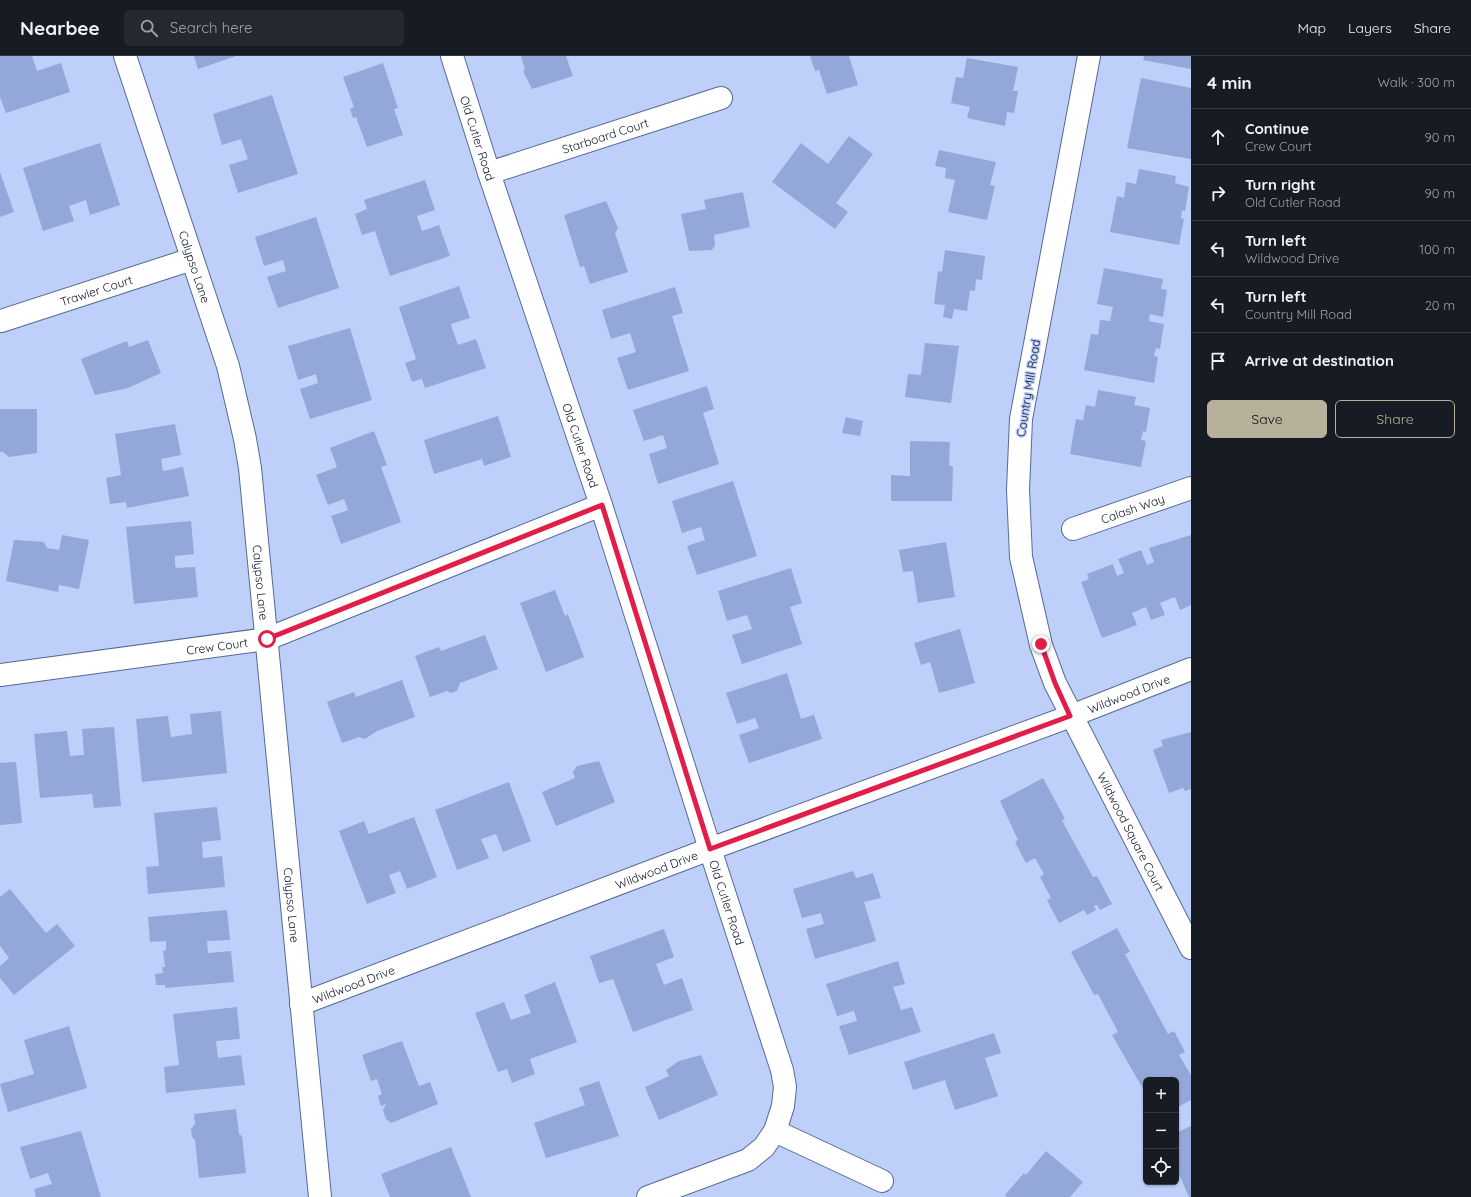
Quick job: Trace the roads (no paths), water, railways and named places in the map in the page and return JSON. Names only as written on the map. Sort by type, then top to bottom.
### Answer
[{"type":"street","name":"Calypso Lane","points":[[125,56],[228,366],[245,439],[250,468],[320,1197]]},
{"type":"street","name":"Old Cutler Road","points":[[452,56],[489,173],[602,505],[710,849],[782,1070],[785,1087],[783,1106],[775,1131],[764,1147],[748,1160],[648,1197]]},
{"type":"street","name":"Country Mill Road","points":[[1070,716],[1055,683],[1041,644],[1020,557],[1018,490],[1021,419],[1089,56]]},
{"type":"street","name":"Starboard Court","points":[[489,173],[721,98]]},
{"type":"street","name":"Trawler Court","points":[[1,321],[192,259]]},
{"type":"street","name":"Calash Way","points":[[1073,529],[1191,488]]},
{"type":"street","name":"Crew Court","points":[[0,675],[267,639],[602,505]]},
{"type":"street","name":"Wildwood Drive","points":[[301,1004],[710,849],[1070,716],[1191,669]]},
{"type":"street","name":"Wildwood Square Court","points":[[1070,716],[1191,948]]},
{"type":"street","points":[[775,1131],[882,1181]]}]
